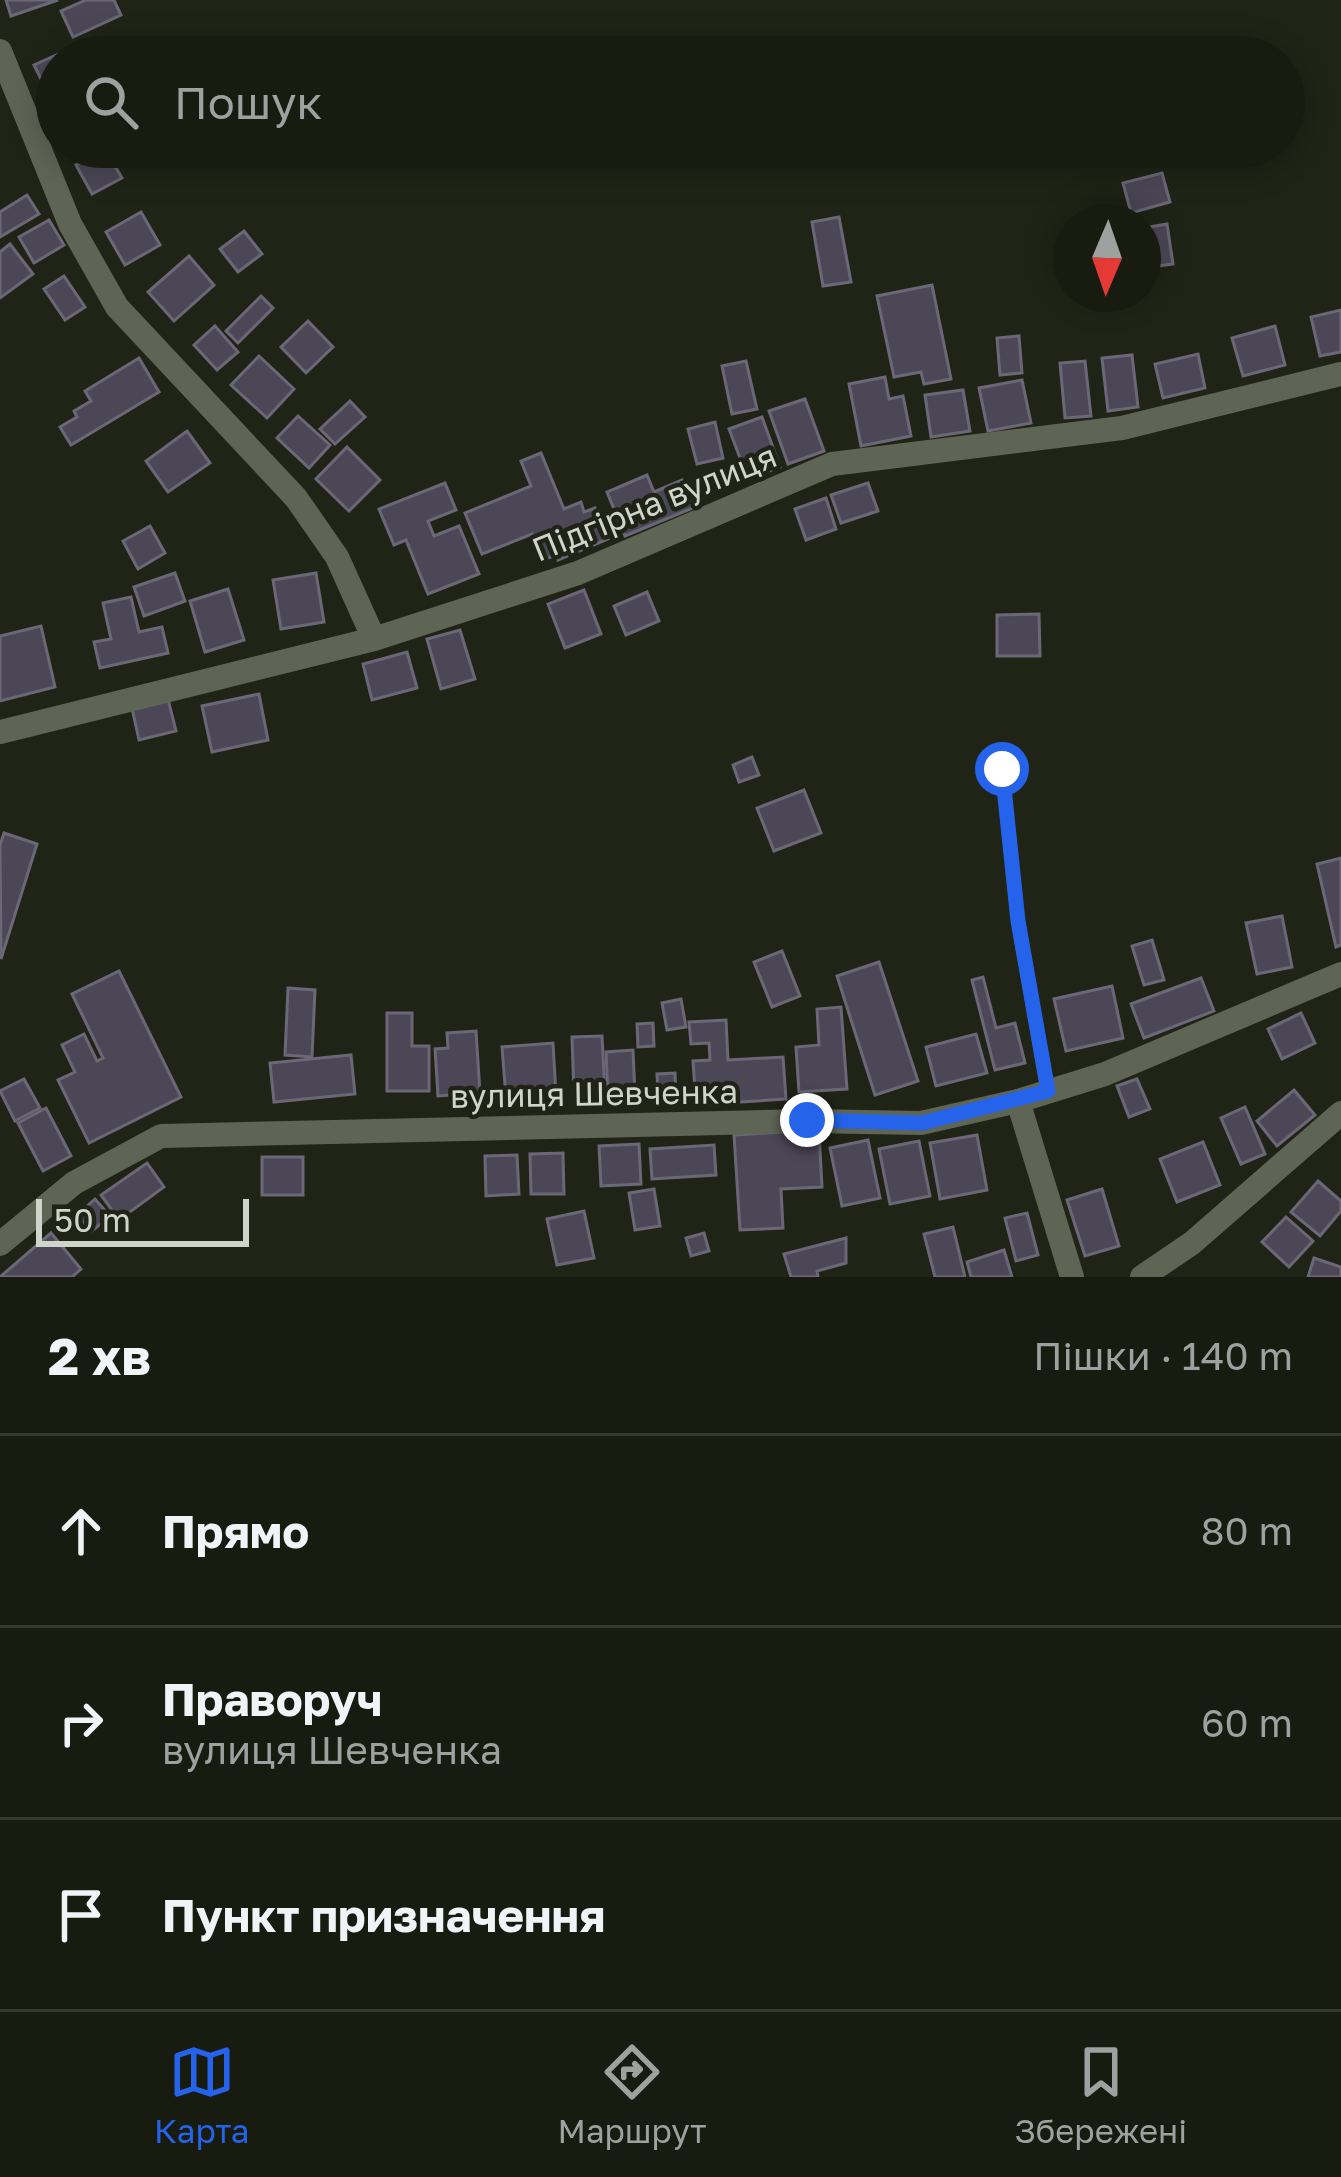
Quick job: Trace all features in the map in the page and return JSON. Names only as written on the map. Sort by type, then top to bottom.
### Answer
[{"type":"street","points":[[0,51],[36,140]]},
{"type":"street","points":[[47,168],[70,224],[117,307],[296,498],[337,557],[374,639]]},
{"type":"street","name":"Підгірна вулиця","points":[[0,732],[374,639],[578,573],[832,464],[1122,428],[1341,374]]},
{"type":"street","name":"вулиця Шевченка","points":[[0,1244],[74,1183],[161,1136],[807,1120],[922,1123],[1105,1074],[1341,974]]},
{"type":"street","points":[[1018,1101],[1072,1277]]},
{"type":"street","points":[[1142,1277],[1192,1243],[1341,1113]]},
{"type":"lane","points":[[1002,769],[1018,921],[1048,1091]]},
{"type":"building","points":[[6,0],[58,0],[11,16]]},
{"type":"building","points":[[86,0],[114,0],[121,15],[73,36],[61,11]]},
{"type":"building","points":[[78,168],[116,168],[122,178],[92,194]]},
{"type":"building","points":[[1162,173],[1170,202],[1129,204],[1123,183]]},
{"type":"building","points":[[27,195],[39,214],[0,237],[0,212]]},
{"type":"building","points":[[141,212],[160,245],[125,265],[106,232]]},
{"type":"building","points":[[839,217],[851,282],[823,286],[812,222]]},
{"type":"building","points":[[49,220],[64,245],[34,263],[19,237]]},
{"type":"building","points":[[1167,224],[1173,264],[1161,266],[1161,225]]},
{"type":"building","points":[[244,231],[262,254],[238,272],[220,249]]},
{"type":"building","points":[[10,244],[33,274],[0,298],[0,252]]},
{"type":"building","points":[[189,256],[214,285],[174,321],[148,292]]},
{"type":"building","points":[[64,276],[85,307],[65,320],[44,289]]},
{"type":"building","points":[[932,285],[951,379],[924,384],[921,372],[894,377],[877,296]]},
{"type":"building","points":[[261,296],[273,308],[238,343],[226,331]]},
{"type":"building","points":[[1341,310],[1341,352],[1320,356],[1311,317]]},
{"type":"building","points":[[308,321],[333,347],[306,373],[281,347]]},
{"type":"building","points":[[215,326],[238,352],[217,370],[194,345]]},
{"type":"building","points":[[1275,326],[1285,365],[1243,376],[1232,338]]},
{"type":"building","points":[[1019,336],[1022,373],[1000,375],[997,338]]},
{"type":"building","points":[[1198,354],[1205,388],[1163,398],[1155,364]]},
{"type":"building","points":[[1132,355],[1138,407],[1108,411],[1102,358]]},
{"type":"building","points":[[259,356],[294,389],[267,418],[231,385]]},
{"type":"building","points":[[139,358],[159,392],[71,445],[60,427],[91,401],[85,391]]},
{"type":"building","points":[[746,361],[757,409],[732,414],[722,366]]},
{"type":"building","points":[[1085,361],[1091,416],[1065,418],[1060,363]]},
{"type":"building","points":[[885,377],[889,399],[903,396],[911,436],[861,446],[849,384]]},
{"type":"building","points":[[1022,380],[1031,423],[988,431],[979,388]]},
{"type":"building","points":[[963,390],[970,431],[931,437],[925,395]]},
{"type":"building","points":[[805,399],[824,451],[788,464],[769,411]]},
{"type":"building","points":[[350,401],[365,417],[335,444],[320,429]]},
{"type":"building","points":[[298,416],[330,445],[309,468],[277,438]]},
{"type":"building","points":[[762,417],[780,467],[748,479],[729,429]]},
{"type":"building","points":[[715,422],[723,458],[697,464],[688,429]]},
{"type":"building","points":[[187,431],[210,463],[168,492],[146,461]]},
{"type":"building","points":[[347,447],[380,480],[349,511],[316,479]]},
{"type":"building","points":[[541,453],[564,509],[581,502],[584,512],[595,508],[608,539],[558,560],[556,555],[543,560],[532,534],[482,554],[465,513],[531,486],[521,461]]},
{"type":"building","points":[[647,475],[654,492],[682,480],[693,508],[625,536],[607,492]]},
{"type":"building","points":[[445,483],[456,510],[428,521],[434,536],[459,526],[479,574],[428,594],[406,540],[394,545],[379,509]]},
{"type":"building","points":[[868,483],[878,511],[841,523],[831,495]]},
{"type":"building","points":[[826,498],[836,529],[806,540],[795,509]]},
{"type":"building","points":[[150,526],[165,553],[138,569],[123,541]]},
{"type":"building","points":[[175,573],[185,601],[144,616],[134,587]]},
{"type":"building","points":[[316,573],[324,622],[281,629],[273,580]]},
{"type":"building","points":[[228,589],[244,640],[205,652],[190,601]]},
{"type":"building","points":[[584,590],[601,634],[565,648],[548,604]]},
{"type":"building","points":[[647,592],[659,621],[626,635],[614,606]]},
{"type":"building","points":[[131,597],[139,632],[162,627],[168,653],[100,668],[94,642],[111,639],[103,603]]},
{"type":"building","points":[[1039,614],[1040,656],[997,656],[997,615]]},
{"type":"building","points":[[41,626],[55,687],[0,701],[0,636]]},
{"type":"building","points":[[460,630],[475,679],[441,689],[427,639]]},
{"type":"building","points":[[407,652],[417,688],[372,700],[363,664]]},
{"type":"building","points":[[259,694],[268,740],[212,752],[202,706]]},
{"type":"building","points":[[168,699],[176,731],[139,740],[132,708]]},
{"type":"building","points":[[752,757],[759,775],[739,782],[733,765]]},
{"type":"building","points":[[804,790],[821,833],[774,851],[757,808]]},
{"type":"building","points":[[4,833],[37,844],[1,959],[0,845]]},
{"type":"building","points":[[1341,858],[1341,945],[1336,947],[1317,864]]},
{"type":"building","points":[[1282,916],[1292,967],[1257,974],[1246,923]]},
{"type":"building","points":[[1152,940],[1164,980],[1144,985],[1132,946]]},
{"type":"building","points":[[782,951],[800,996],[772,1007],[754,962]]},
{"type":"building","points":[[879,962],[918,1081],[875,1095],[837,976]]},
{"type":"building","points":[[119,971],[181,1097],[89,1143],[58,1080],[75,1072],[62,1045],[84,1034],[97,1061],[103,1058],[72,994]]},
{"type":"building","points":[[983,977],[996,1028],[1015,1023],[1025,1063],[995,1070],[972,980]]},
{"type":"building","points":[[1201,978],[1214,1011],[1144,1038],[1131,1004]]},
{"type":"building","points":[[1112,986],[1123,1038],[1066,1051],[1054,999]]},
{"type":"building","points":[[288,988],[315,990],[312,1057],[285,1055]]},
{"type":"building","points":[[681,999],[686,1027],[667,1030],[662,1003]]},
{"type":"building","points":[[841,1007],[847,1089],[799,1092],[796,1047],[819,1045],[817,1009]]},
{"type":"building","points":[[387,1013],[412,1013],[412,1046],[429,1046],[429,1091],[387,1091]]},
{"type":"building","points":[[1301,1013],[1315,1043],[1282,1059],[1268,1029]]},
{"type":"building","points":[[726,1020],[728,1060],[783,1057],[786,1099],[696,1105],[693,1061],[710,1060],[709,1043],[691,1044],[689,1022]]},
{"type":"building","points":[[653,1023],[654,1046],[638,1047],[637,1024]]},
{"type":"building","points":[[476,1031],[480,1093],[438,1096],[435,1049],[448,1048],[447,1033]]},
{"type":"building","points":[[976,1034],[987,1073],[936,1086],[926,1047]]},
{"type":"building","points":[[602,1036],[605,1094],[574,1095],[572,1037]]},
{"type":"building","points":[[553,1043],[556,1095],[506,1098],[502,1047]]},
{"type":"building","points":[[633,1050],[635,1096],[608,1097],[606,1052]]},
{"type":"building","points":[[351,1055],[355,1094],[274,1102],[270,1063]]},
{"type":"building","points":[[675,1073],[676,1097],[658,1098],[657,1074]]},
{"type":"building","points":[[24,1079],[40,1108],[15,1121],[0,1091]]},
{"type":"building","points":[[1137,1079],[1150,1109],[1129,1117],[1117,1086]]},
{"type":"building","points":[[1294,1090],[1315,1115],[1277,1146],[1257,1121]]},
{"type":"building","points":[[1245,1107],[1265,1154],[1241,1164],[1221,1118]]},
{"type":"building","points":[[46,1108],[71,1156],[43,1171],[18,1123]]},
{"type":"building","points":[[819,1130],[822,1187],[781,1189],[783,1228],[740,1230],[734,1135]]},
{"type":"building","points":[[977,1135],[987,1190],[940,1199],[930,1143]]},
{"type":"building","points":[[868,1140],[880,1198],[842,1206],[830,1148]]},
{"type":"building","points":[[919,1141],[930,1196],[890,1204],[879,1149]]},
{"type":"building","points":[[1203,1142],[1220,1185],[1177,1202],[1160,1159]]},
{"type":"building","points":[[639,1144],[641,1184],[601,1186],[599,1146]]},
{"type":"building","points":[[714,1145],[716,1175],[652,1179],[650,1149]]},
{"type":"building","points":[[563,1153],[564,1194],[531,1194],[530,1154]]},
{"type":"building","points":[[517,1155],[519,1194],[486,1196],[485,1156]]},
{"type":"building","points":[[262,1157],[303,1157],[303,1195],[262,1195]]},
{"type":"building","points":[[147,1163],[164,1187],[119,1220],[101,1195]]},
{"type":"building","points":[[1318,1181],[1341,1201],[1341,1211],[1320,1236],[1291,1212]]},
{"type":"building","points":[[654,1189],[660,1226],[635,1230],[629,1193]]},
{"type":"building","points":[[1102,1189],[1119,1246],[1085,1256],[1067,1200]]},
{"type":"building","points":[[95,1199],[110,1216],[91,1232],[77,1215]]},
{"type":"building","points":[[584,1211],[594,1258],[557,1265],[547,1219]]},
{"type":"building","points":[[1027,1213],[1038,1255],[1016,1261],[1005,1218]]},
{"type":"building","points":[[1286,1217],[1313,1241],[1289,1267],[1262,1242]]},
{"type":"building","points":[[953,1227],[965,1277],[935,1277],[924,1234]]},
{"type":"building","points":[[51,1233],[81,1269],[72,1277],[0,1277]]},
{"type":"building","points":[[704,1233],[709,1251],[691,1256],[686,1238]]},
{"type":"building","points":[[846,1238],[846,1263],[817,1271],[818,1277],[791,1277],[784,1254]]},
{"type":"building","points":[[1004,1250],[1012,1277],[971,1277],[967,1262]]},
{"type":"building","points":[[1314,1258],[1341,1267],[1341,1277],[1308,1277]]},
{"type":"route","points":[[807,1120],[922,1123],[1048,1091],[1018,921],[1002,769]]}]
